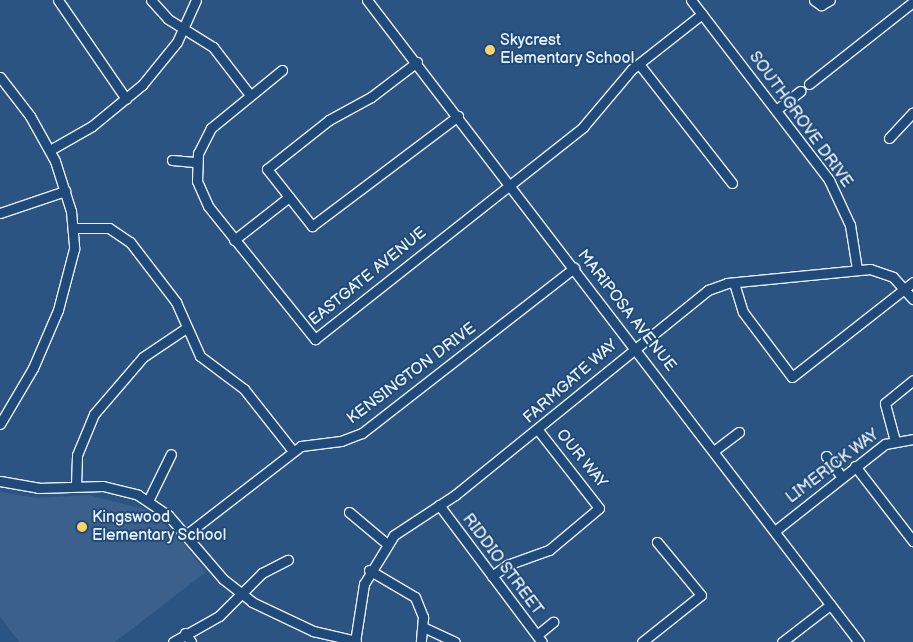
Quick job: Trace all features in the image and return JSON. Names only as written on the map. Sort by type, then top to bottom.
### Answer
[{"type":"street","points":[[58,0],[126,100]]},
{"type":"street","points":[[151,0],[184,28],[213,47],[250,95]]},
{"type":"street","points":[[50,150],[126,100],[150,76],[184,28],[196,0]]},
{"type":"street","name":"MARIPOSA AVENUE","points":[[367,0],[417,62],[635,346],[859,642]]},
{"type":"street","name":"SOUTHGROVE DRIVE","points":[[692,0],[776,110],[837,195],[853,233],[857,269]]},
{"type":"street","points":[[817,3],[830,0]]},
{"type":"street","points":[[810,84],[913,2]]},
{"type":"street","name":"EASTGATE AVENUE","points":[[197,162],[203,198],[234,240],[315,339],[594,118],[639,64],[702,14]]},
{"type":"street","points":[[417,62],[366,100],[329,120],[267,169],[312,226],[458,116]]},
{"type":"street","points":[[639,64],[732,183]]},
{"type":"street","points":[[172,160],[197,162],[210,128],[282,70]]},
{"type":"street","points":[[0,77],[50,150],[65,191],[74,228],[70,274],[58,310],[23,389],[0,424]]},
{"type":"street","points":[[776,110],[800,91]]},
{"type":"street","points":[[889,138],[913,112]]},
{"type":"street","points":[[0,213],[65,191]]},
{"type":"street","points":[[234,240],[289,197]]},
{"type":"street","points":[[74,228],[119,231],[166,286],[200,356],[244,389],[293,451]]},
{"type":"street","name":"KENSINGTON DRIVE","points":[[187,534],[293,451],[308,442],[341,441],[362,433],[574,268]]},
{"type":"street","name":"FARMGATE WAY","points":[[356,641],[359,603],[369,570],[386,543],[412,519],[439,505],[538,430],[635,346],[708,290],[734,283],[857,269],[884,272],[905,289],[913,299]]},
{"type":"street","points":[[734,283],[743,312],[792,377],[913,282]]},
{"type":"street","points":[[76,485],[77,455],[94,414],[143,357],[186,328]]},
{"type":"street","points":[[895,440],[885,403],[913,380]]},
{"type":"street","name":"OUR WAY","points":[[492,576],[506,565],[549,550],[599,508],[538,430]]},
{"type":"street","points":[[714,450],[739,432]]},
{"type":"street","name":"LIMERICK WAY","points":[[776,530],[855,466],[895,440],[913,439]]},
{"type":"street","points":[[148,501],[171,454]]},
{"type":"street","points":[[826,456],[842,477]]},
{"type":"street","points":[[855,466],[913,541]]},
{"type":"street","points":[[0,481],[38,488],[76,485],[103,486],[148,501],[187,534],[241,595],[285,620],[356,641]]},
{"type":"street","name":"RIDDIO STREET","points":[[439,505],[540,639]]},
{"type":"street","points":[[349,512],[386,543]]},
{"type":"street","points":[[642,642],[701,595],[657,542]]},
{"type":"street","points":[[174,642],[186,633],[219,616],[268,568],[288,560]]},
{"type":"street","points":[[369,570],[415,597],[423,627],[421,642]]},
{"type":"street","points":[[782,642],[830,604]]},
{"type":"street","points":[[540,639],[553,622]]},
{"type":"street","points":[[423,627],[455,642]]},
{"type":"street","points":[[186,633],[191,642]]},
{"type":"shaded area","points":[[0,492],[37,498],[89,495],[147,510],[175,533],[206,572],[115,642],[19,642],[0,617]]},
{"type":"place","name":"Skycrest Elementary School","points":[[490,50]]},
{"type":"place","name":"Kingswood Elementary School","points":[[82,527]]}]
